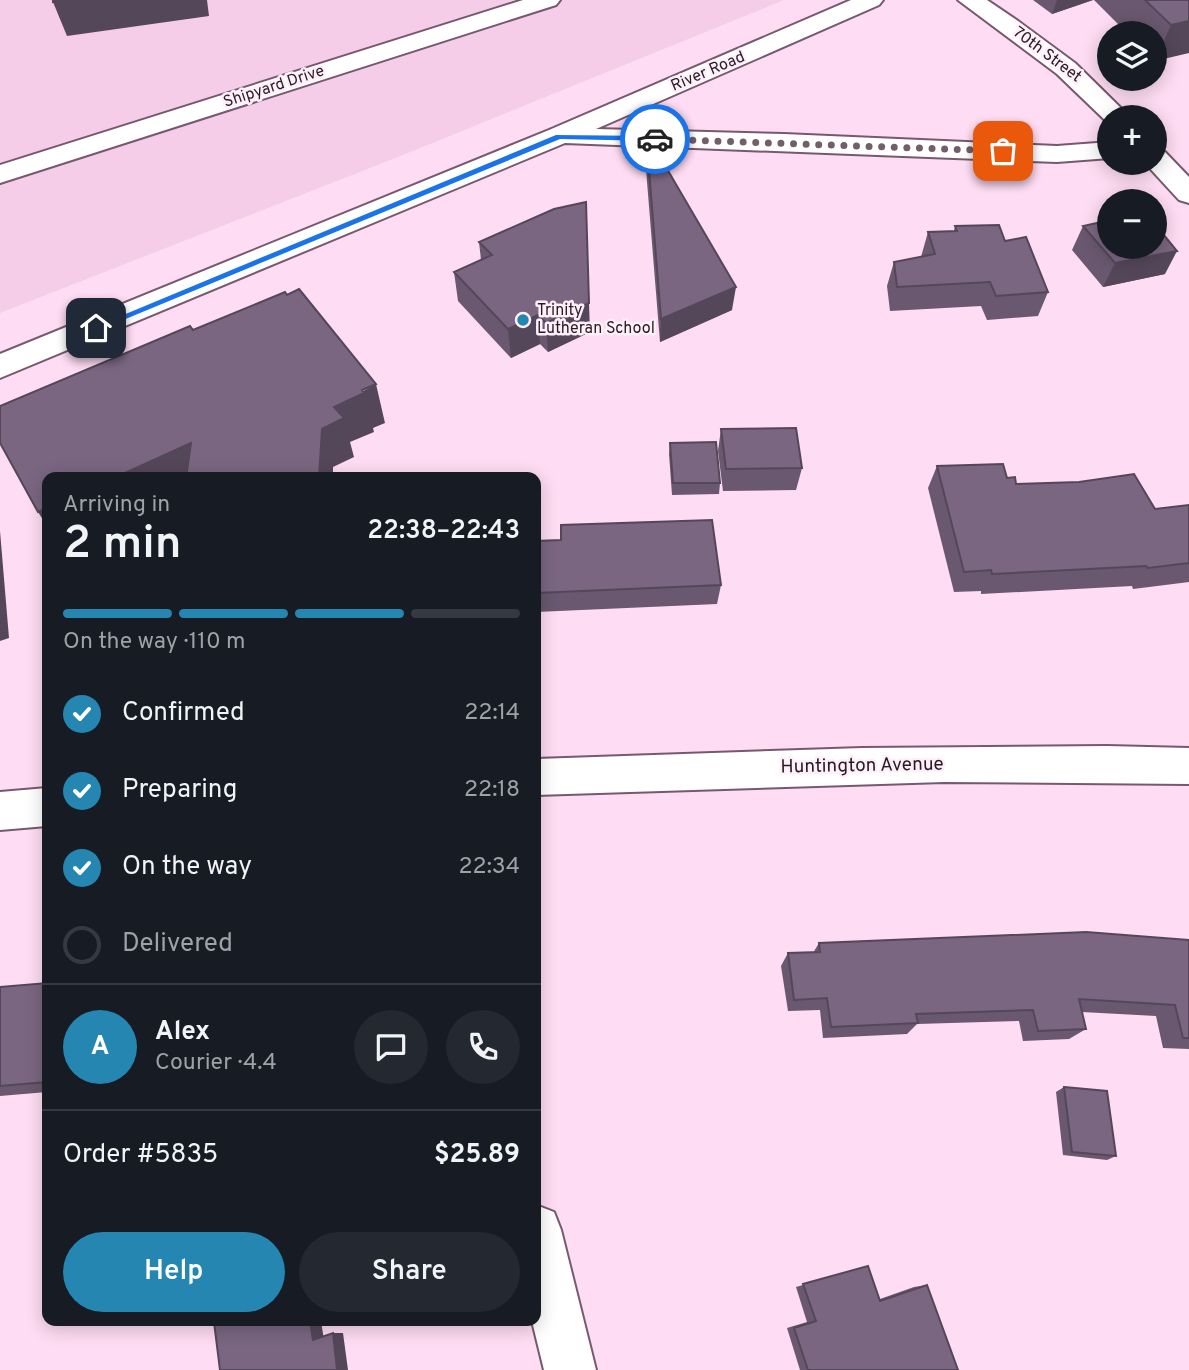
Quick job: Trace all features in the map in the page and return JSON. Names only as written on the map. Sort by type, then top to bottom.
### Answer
[{"type":"street","name":"Shipyard Drive","points":[[0,174],[548,0]]},
{"type":"street","name":"River Road","points":[[0,367],[559,136],[872,0]]},
{"type":"street","name":"70th Street","points":[[970,0],[1060,62],[1106,105]]},
{"type":"street","points":[[559,136],[784,142],[1058,154],[1097,151]]},
{"type":"street","name":"Huntington Avenue","points":[[541,777],[798,766],[1076,762],[1189,766]]},
{"type":"street","points":[[0,811],[42,807]]},
{"type":"street","points":[[541,1251],[570,1370]]},
{"type":"shaded area","points":[[0,0],[784,0],[403,155],[0,313]]},
{"type":"building","points":[[1145,0],[1189,0],[1189,21],[1171,25]]},
{"type":"building","points":[[646,133],[736,287],[661,319]]},
{"type":"building","points":[[586,202],[589,303],[546,323],[538,315],[508,329],[454,272],[492,255],[479,242],[554,209]]},
{"type":"building","points":[[1097,223],[1097,242],[1083,226]]},
{"type":"building","points":[[999,225],[1005,241],[1026,237],[1048,292],[996,296],[990,282],[897,287],[894,262],[935,254],[928,232],[957,231],[955,226]]},
{"type":"building","points":[[1167,239],[1177,251],[1167,253]]},
{"type":"building","points":[[1112,259],[1136,259],[1115,263]]},
{"type":"building","points":[[299,289],[376,384],[362,390],[364,393],[334,407],[344,418],[322,429],[319,472],[187,472],[191,443],[127,472],[42,472],[42,510],[38,512],[0,443],[0,406],[190,326],[193,330],[285,292],[287,295]]},
{"type":"building","points":[[796,428],[802,468],[726,469],[721,429]]},
{"type":"building","points":[[716,442],[720,483],[673,483],[670,443]]},
{"type":"building","points":[[1003,464],[1007,478],[1015,477],[1016,484],[1079,482],[1134,474],[1155,509],[1189,505],[1189,563],[1148,568],[992,574],[991,570],[964,572],[937,466]]},
{"type":"building","points":[[712,520],[721,585],[541,593],[541,541],[561,540],[561,525]]},
{"type":"building","points":[[1086,932],[1189,940],[1189,1038],[1183,1038],[1175,1005],[1079,999],[1086,1029],[1038,1031],[1033,1010],[916,1014],[918,1023],[831,1027],[827,998],[794,1000],[788,953],[820,952],[819,943]]},
{"type":"building","points":[[42,983],[42,1082],[0,1086],[0,987]]},
{"type":"building","points":[[1064,1087],[1107,1091],[1116,1156],[1072,1152]]},
{"type":"building","points":[[868,1266],[880,1301],[927,1285],[958,1370],[808,1370],[794,1328],[816,1321],[803,1284]]},
{"type":"building","points":[[214,1326],[311,1326],[313,1340],[333,1333],[337,1370],[220,1370]]},
{"type":"way so far","points":[[655,139],[1003,151]]},
{"type":"place","name":"Trinity Lutheran School","points":[[523,320]]},
{"type":"route","points":[[96,328],[559,136],[655,139]]}]
